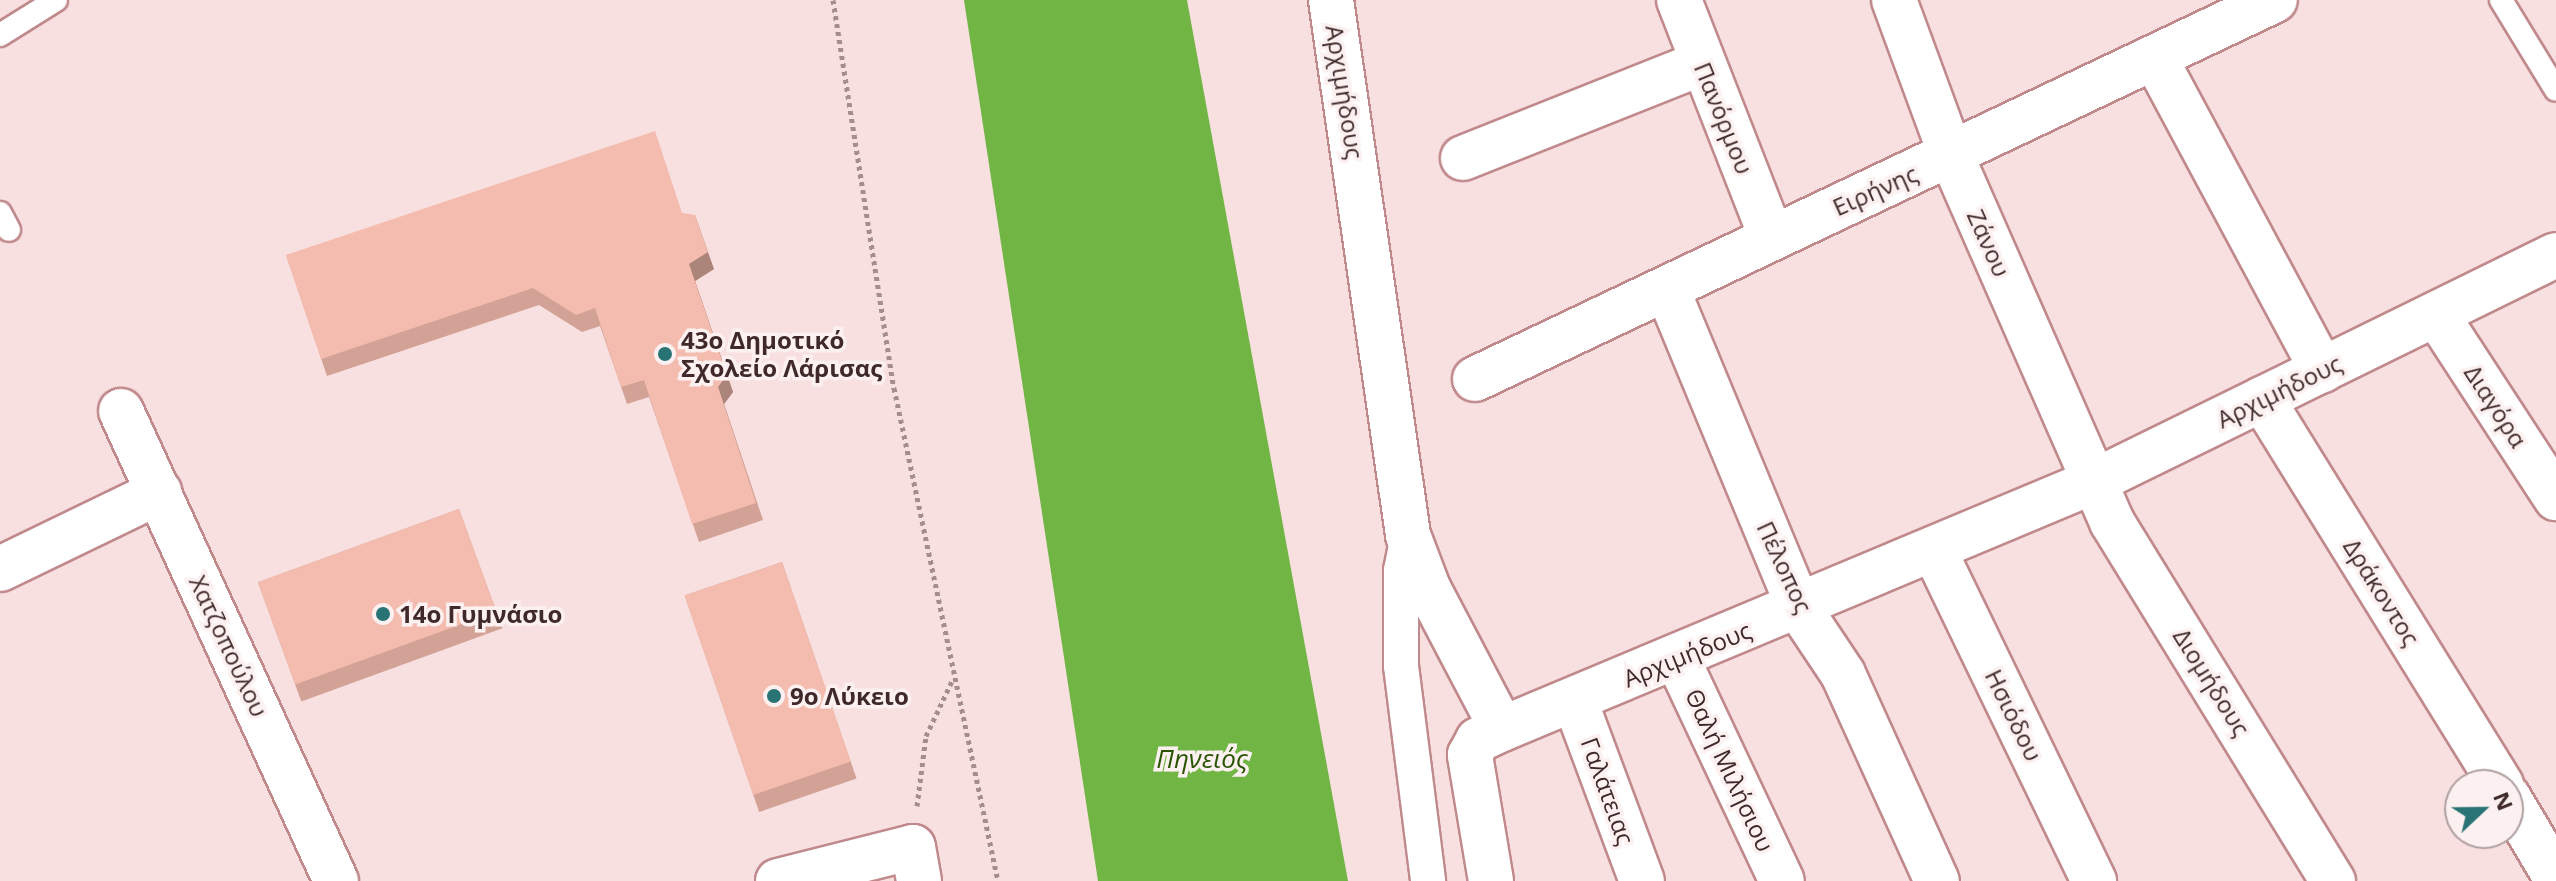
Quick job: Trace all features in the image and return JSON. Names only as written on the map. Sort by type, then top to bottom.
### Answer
[{"type":"street","name":"Αρχιμήδους","points":[[1331,0],[1408,535],[1428,588],[1502,729],[1799,608],[2097,480],[2556,255]]},
{"type":"street","name":"Πανόρμου","points":[[1679,0],[1771,236]]},
{"type":"street","name":"Ζάνου","points":[[1894,0],[1951,155],[2097,480]]},
{"type":"street","name":"Ειρήνης","points":[[1475,379],[1667,289],[1771,236],[2156,60],[2275,0]]},
{"type":"street","points":[[2156,60],[2322,370]]},
{"type":"street","points":[[1463,158],[1702,63]]},
{"type":"street","name":"Πέλοπος","points":[[1667,289],[1799,608],[1843,674],[1937,881]]},
{"type":"street","name":"Διαγόρα","points":[[2436,314],[2556,498]]},
{"type":"street","name":"Δράκοντος","points":[[2262,399],[2491,769]]},
{"type":"street","name":"Χατζοπούλου","points":[[121,411],[336,881]]},
{"type":"street","name":"Διομήδους","points":[[2097,480],[2130,553],[2333,881]]},
{"type":"street","points":[[0,569],[159,492]]},
{"type":"street","points":[[1408,535],[1401,570],[1401,666],[1428,881]]},
{"type":"street","name":"Ησιόδου","points":[[1934,550],[2094,881]]},
{"type":"street","name":"Θαλή Μιλήσιου","points":[[1677,658],[1782,881]]},
{"type":"street","name":"Γαλάτειας","points":[[1575,701],[1642,881]]},
{"type":"street","points":[[1491,881],[1470,755],[1478,740],[1502,729]]},
{"type":"street","points":[[2524,824],[2556,878]]},
{"type":"street","points":[[778,881],[916,864]]},
{"type":"lane","points":[[0,35],[56,0]]},
{"type":"lane","points":[[2501,0],[2556,90]]},
{"type":"path","points":[[833,0],[894,388],[998,881]]},
{"type":"path","points":[[916,864],[926,736],[954,677]]},
{"type":"water","name":"Πηνειός","points":[[964,0],[1187,0],[1348,881],[1098,881]]},
{"type":"building","name":"43ο Δημοτικό Σχολείο Λάρισας","points":[[655,131],[682,213],[695,215],[708,252],[689,264],[727,375],[718,387],[756,503],[692,524],[644,380],[621,387],[595,308],[576,315],[533,288],[321,359],[286,255]]},
{"type":"building","name":"14ο Γυμνάσιο","points":[[459,509],[496,611],[295,685],[258,582]]},
{"type":"building","name":"9ο Λύκειο","points":[[782,562],[851,762],[753,795],[685,596]]},
{"type":"place","name":"43ο Δημοτικό Σχολείο Λάρισας","points":[[665,354]]},
{"type":"place","name":"14ο Γυμνάσιο","points":[[383,614]]},
{"type":"place","name":"9ο Λύκειο","points":[[774,696]]}]
